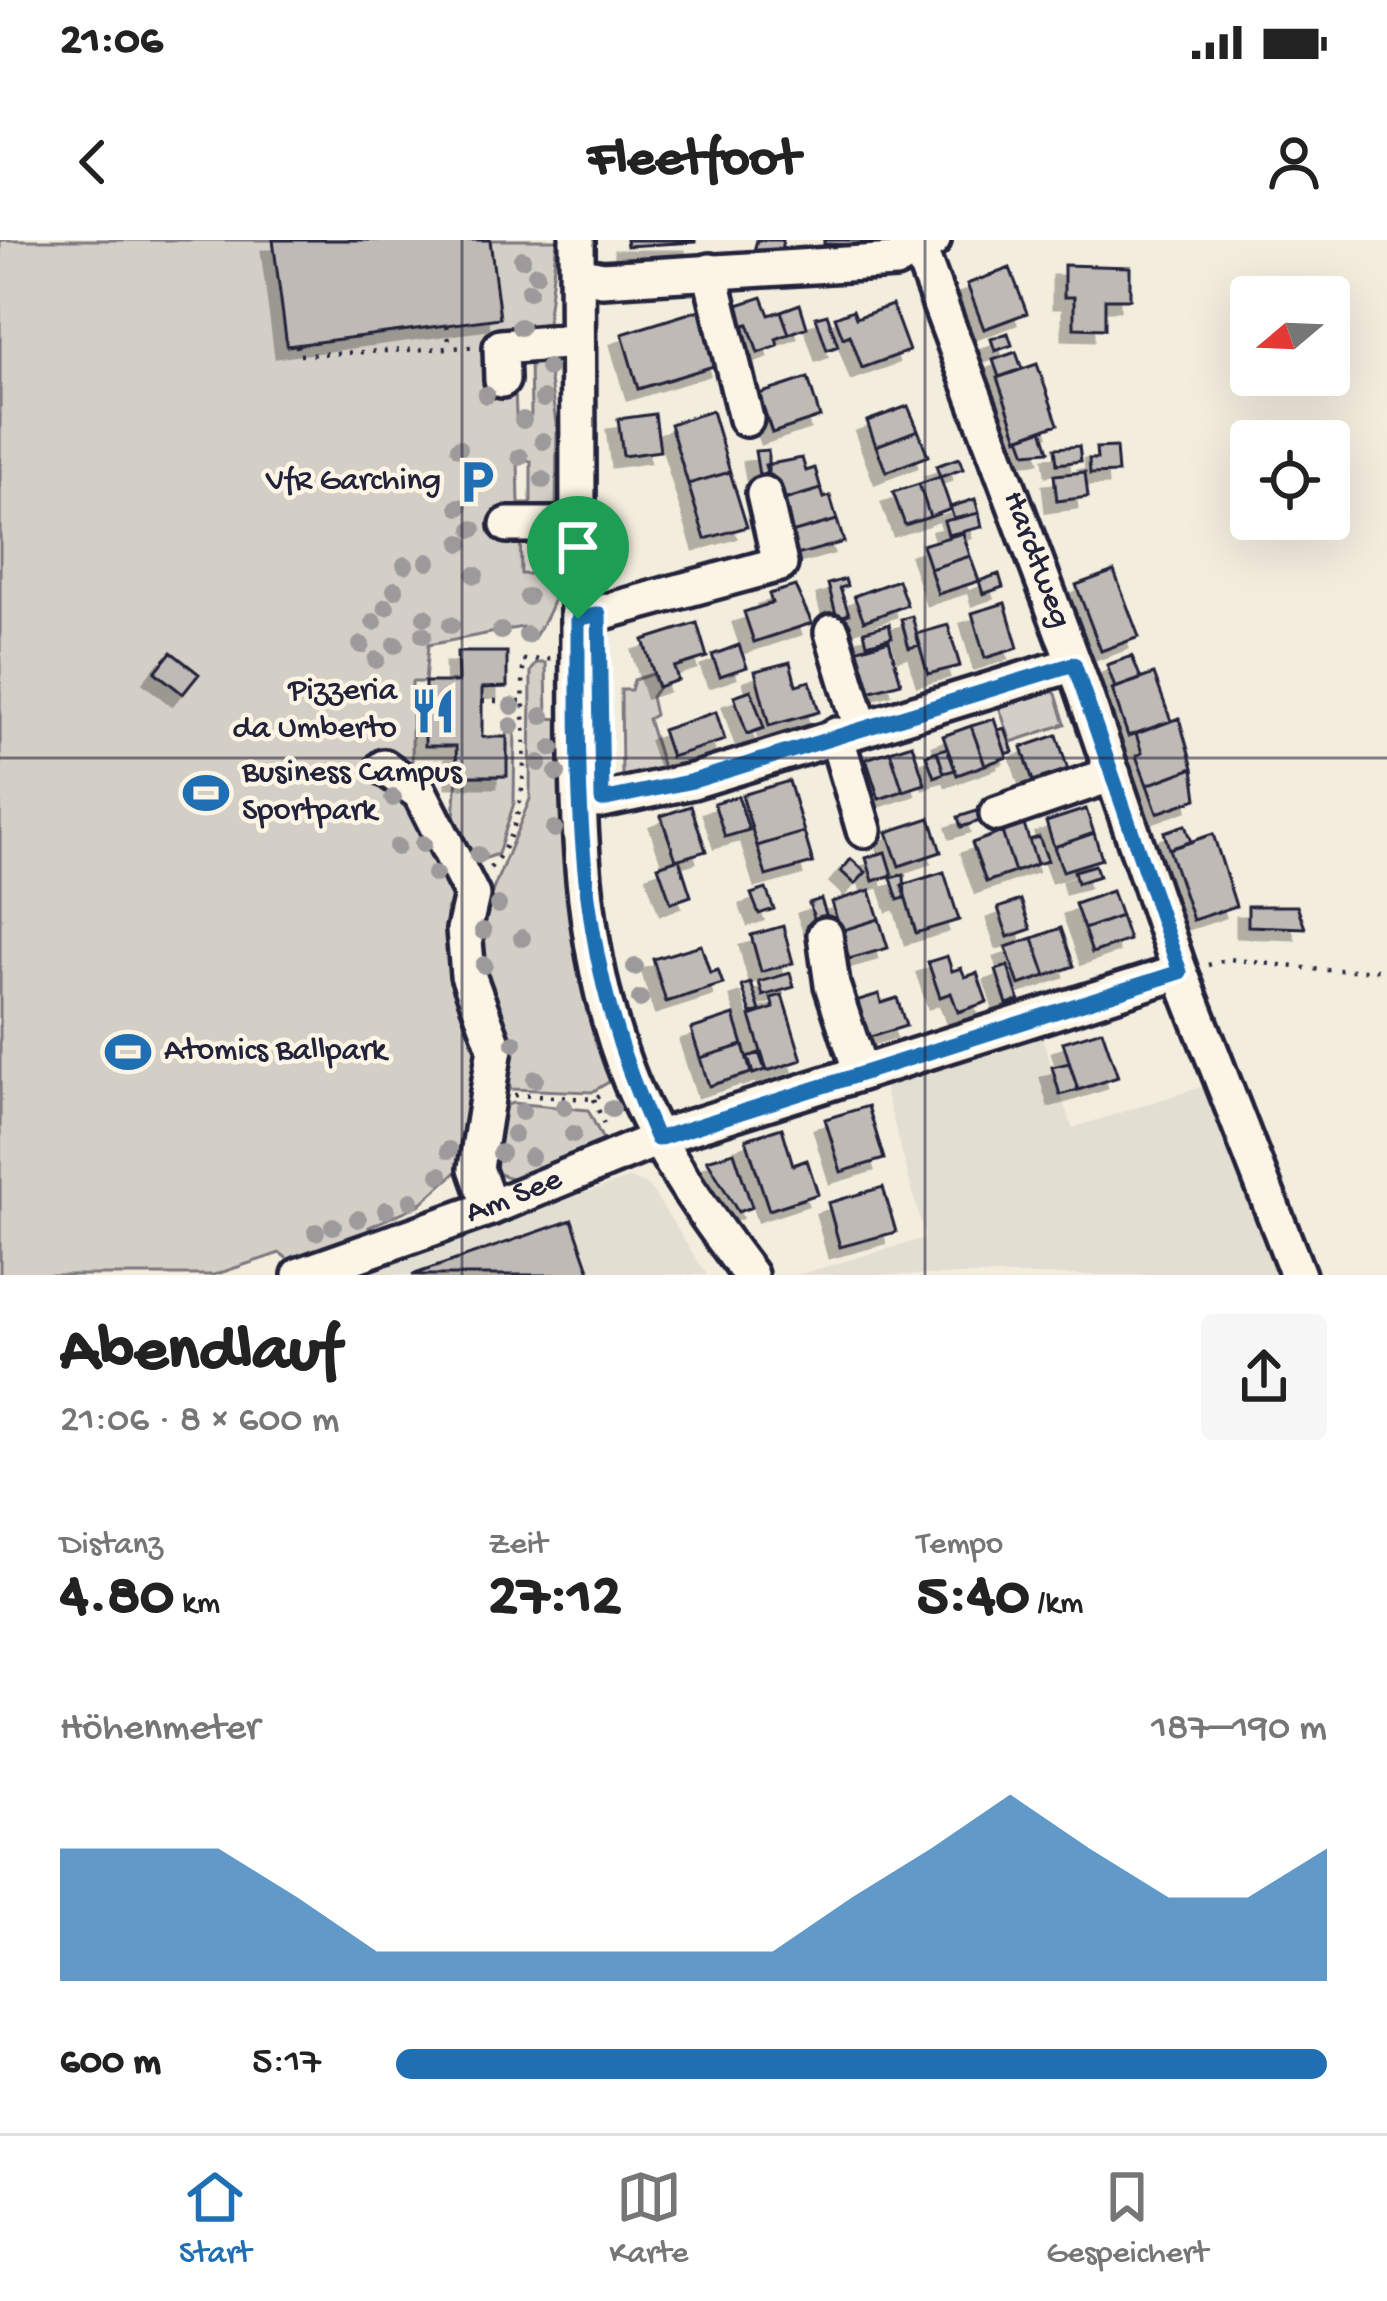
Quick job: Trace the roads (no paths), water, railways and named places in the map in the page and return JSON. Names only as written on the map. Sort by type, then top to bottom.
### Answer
[{"type":"street","points":[[578,257],[602,279],[710,271],[816,254],[895,261],[926,244]]},
{"type":"street","name":"Hardtweg","points":[[926,244],[1180,972],[1298,1275]]},
{"type":"street","points":[[578,257],[580,800],[593,954],[630,1079],[657,1139],[750,1275]]},
{"type":"street","points":[[710,271],[746,419]]},
{"type":"street","points":[[501,363],[577,341]]},
{"type":"street","points":[[578,619],[643,589],[780,564],[764,494]]},
{"type":"street","points":[[508,525],[577,525]]},
{"type":"street","points":[[832,632],[864,830]]},
{"type":"street","points":[[580,800],[602,800],[693,781],[1074,664]]},
{"type":"street","points":[[383,767],[420,793],[472,895],[464,930],[468,975],[495,1048],[492,1094],[476,1168],[490,1208]]},
{"type":"street","points":[[998,814],[1113,774]]},
{"type":"street","points":[[825,935],[832,985],[861,1073]]},
{"type":"street","name":"Am See","points":[[300,1275],[490,1208],[657,1139],[1180,972]]},
{"type":"place","name":"VfR Garching","points":[[477,482]]},
{"type":"place","name":"Pizzeria da Umberto","points":[[433,711]]},
{"type":"place","name":"Business Campus Sportpark","points":[[206,793]]},
{"type":"place","name":"Atomics Ballpark","points":[[128,1052]]}]
